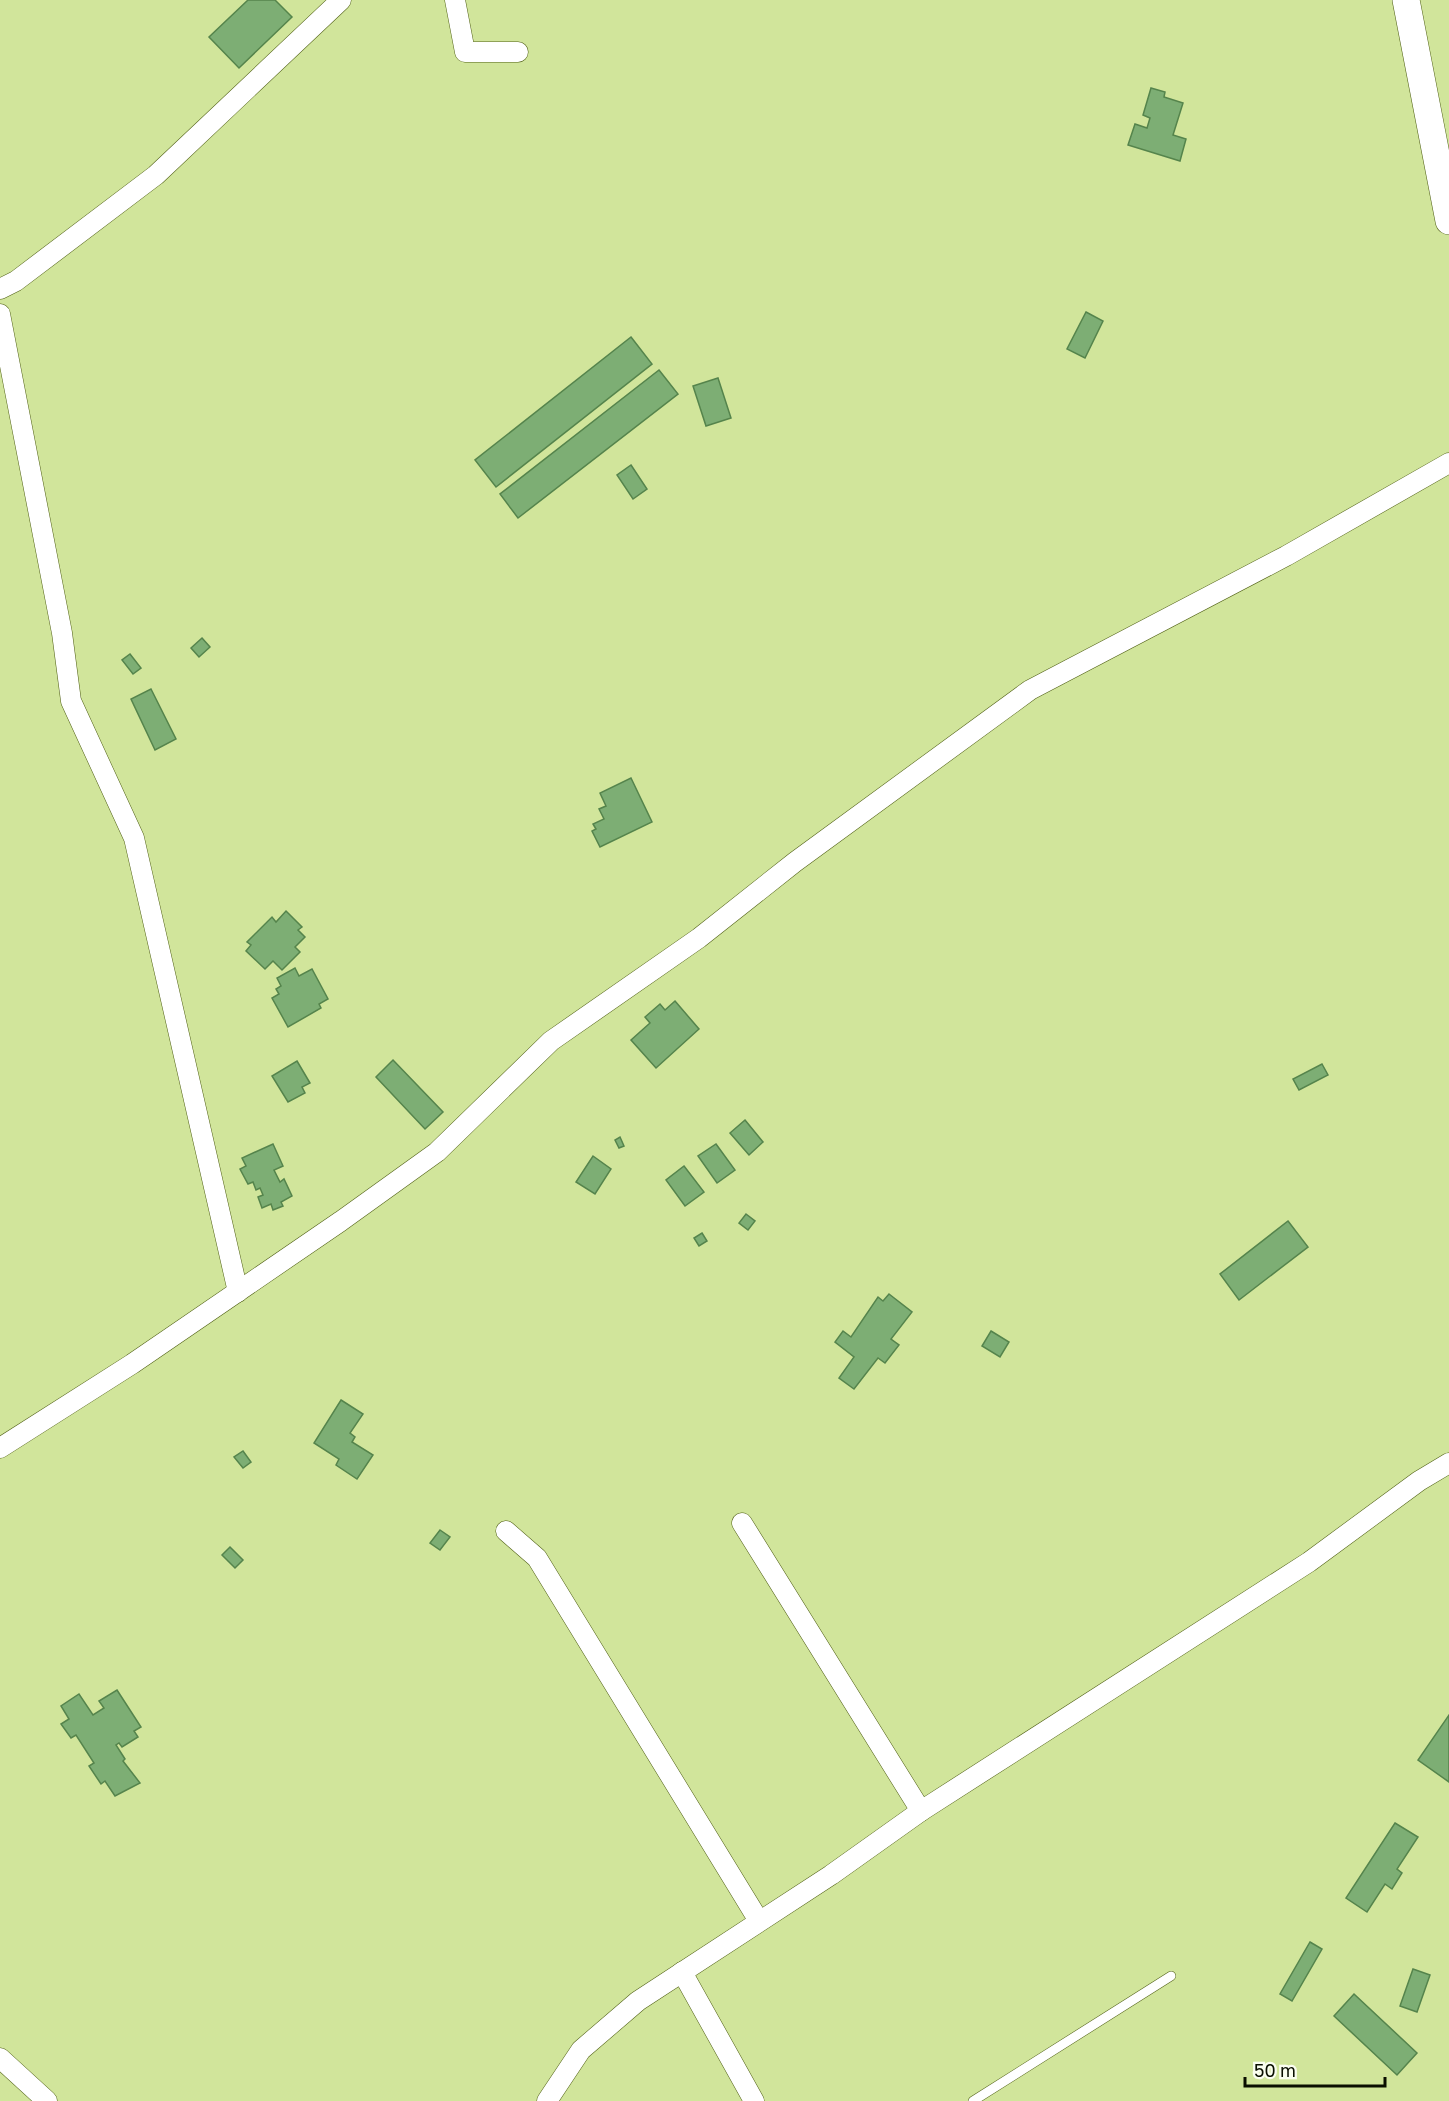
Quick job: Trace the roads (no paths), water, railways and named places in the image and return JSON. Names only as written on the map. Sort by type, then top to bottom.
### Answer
[{"type":"street","points":[[0,289],[16,281],[156,175],[341,0]]},
{"type":"street","points":[[455,0],[465,52],[518,52]]},
{"type":"street","points":[[1406,0],[1449,221]]},
{"type":"street","points":[[0,314],[62,633],[71,701],[134,838],[238,1292]]},
{"type":"street","points":[[0,1448],[132,1364],[437,1152],[551,1041],[699,938],[795,862],[1030,690],[1286,556],[1449,463]]},
{"type":"street","points":[[547,2101],[581,2050],[638,2001],[831,1875],[921,1811],[1282,1580],[1364,1523],[1419,1481],[1449,1463]]},
{"type":"street","points":[[742,1523],[921,1811]]},
{"type":"street","points":[[506,1531],[537,1558],[759,1920]]},
{"type":"street","points":[[682,1972],[754,2101]]},
{"type":"street","points":[[0,2058],[48,2101]]},
{"type":"lane","points":[[972,2101],[1171,1976]]}]
